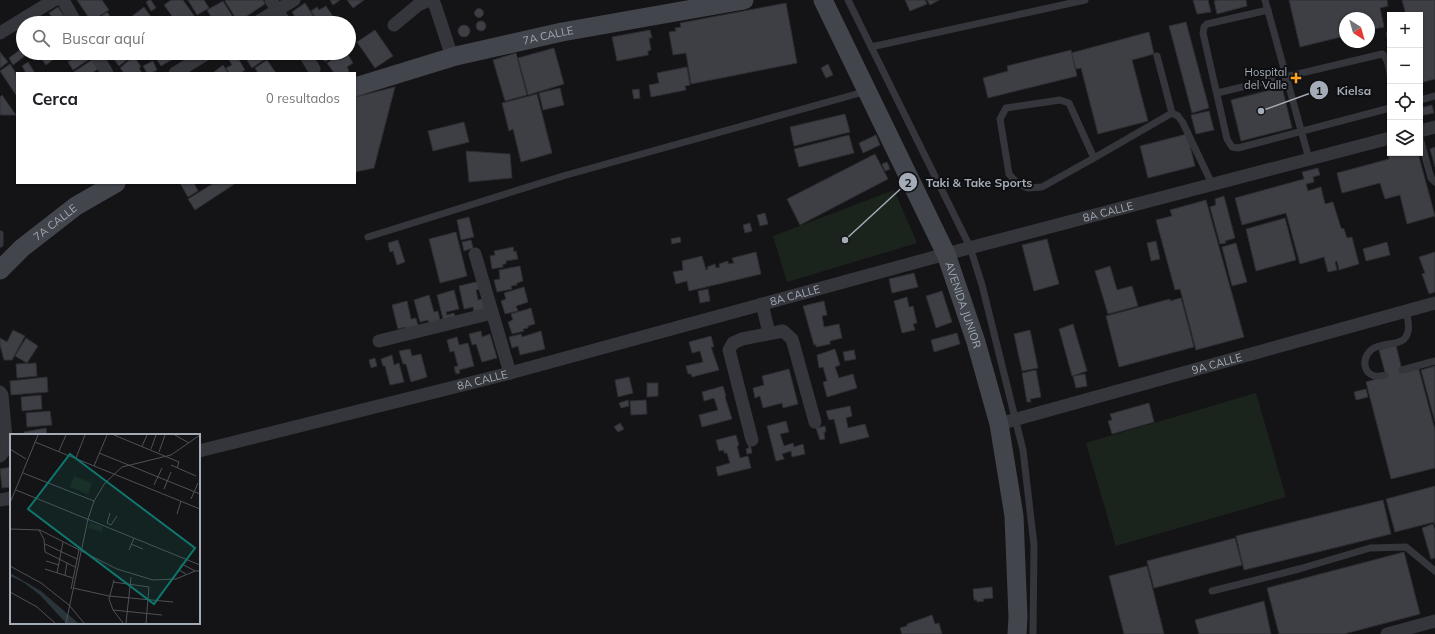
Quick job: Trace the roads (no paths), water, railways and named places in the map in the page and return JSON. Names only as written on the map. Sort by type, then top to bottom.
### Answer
[{"type":"main road","name":"7A CALLE","points":[[356,87],[452,57],[562,32],[744,0]]},
{"type":"main road","name":"AVENIDA JUNIOR","points":[[823,0],[946,254],[976,342],[1008,422],[1014,516],[1018,617],[1017,634]]},
{"type":"main road","name":"7A CALLE","points":[[0,270],[22,248],[76,206],[114,184]]},
{"type":"street","points":[[28,16],[54,0]]},
{"type":"street","points":[[63,0],[72,16]]},
{"type":"street","points":[[263,16],[274,5],[294,0]]},
{"type":"street","points":[[394,25],[418,5],[429,0],[434,3],[452,57]]},
{"type":"street","points":[[274,5],[281,16]]},
{"type":"street","points":[[0,33],[16,23]]},
{"type":"street","points":[[98,60],[105,72]]},
{"type":"street","points":[[177,72],[196,60]]},
{"type":"street","points":[[308,60],[314,69]]},
{"type":"street","points":[[1423,130],[1435,127]]},
{"type":"street","name":"8A CALLE","points":[[200,450],[510,373],[970,247],[1387,139]]},
{"type":"street","points":[[475,254],[510,373]]},
{"type":"street","name":"9A CALLE","points":[[1008,422],[1435,303]]},
{"type":"street","points":[[762,304],[769,333]]},
{"type":"street","points":[[378,341],[492,313]]},
{"type":"street","points":[[752,440],[728,350],[733,343],[737,341],[783,331],[792,339],[815,422]]},
{"type":"street","points":[[0,392],[2,395],[7,448],[0,456]]},
{"type":"street","points":[[0,500],[10,498]]},
{"type":"street","points":[[1387,634],[1435,621]]},
{"type":"lane","points":[[848,0],[970,247],[982,285],[1008,422],[1023,450],[1034,545],[1033,634]]},
{"type":"lane","points":[[871,47],[1085,0]]},
{"type":"lane","points":[[1265,0],[1309,159]]},
{"type":"lane","points":[[1268,10],[1207,24],[1204,27],[1203,32],[1218,93],[1227,139],[1232,147],[1238,148],[1387,109]]},
{"type":"lane","points":[[1218,93],[1382,54],[1387,60]]},
{"type":"lane","points":[[1157,56],[1172,113],[1178,116],[1183,123],[1212,184]]},
{"type":"lane","points":[[368,237],[563,176],[867,90]]},
{"type":"lane","points":[[1423,99],[1435,96]]},
{"type":"lane","points":[[1094,158],[1069,103],[1060,100],[1006,108],[1000,119],[1009,174],[1017,183],[1028,188],[1042,187],[1094,158],[1172,113]]},
{"type":"lane","points":[[1423,149],[1431,178],[1435,182]]},
{"type":"lane","points":[[0,234],[0,244]]},
{"type":"lane","points":[[1385,375],[1378,377],[1372,376],[1367,371],[1365,363],[1366,356],[1371,350],[1381,345],[1401,341],[1406,337],[1409,328],[1406,311]]},
{"type":"lane","points":[[1402,370],[1435,361]]},
{"type":"lane","points":[[1212,591],[1299,569],[1370,548],[1406,547],[1435,571]]},
{"type":"place","name":"Hospital del Valle","points":[[1296,78]]},
{"type":"place","name":"Kielsa","points":[[1261,111]]},
{"type":"place","name":"Taki & Take Sports","points":[[845,240]]}]
